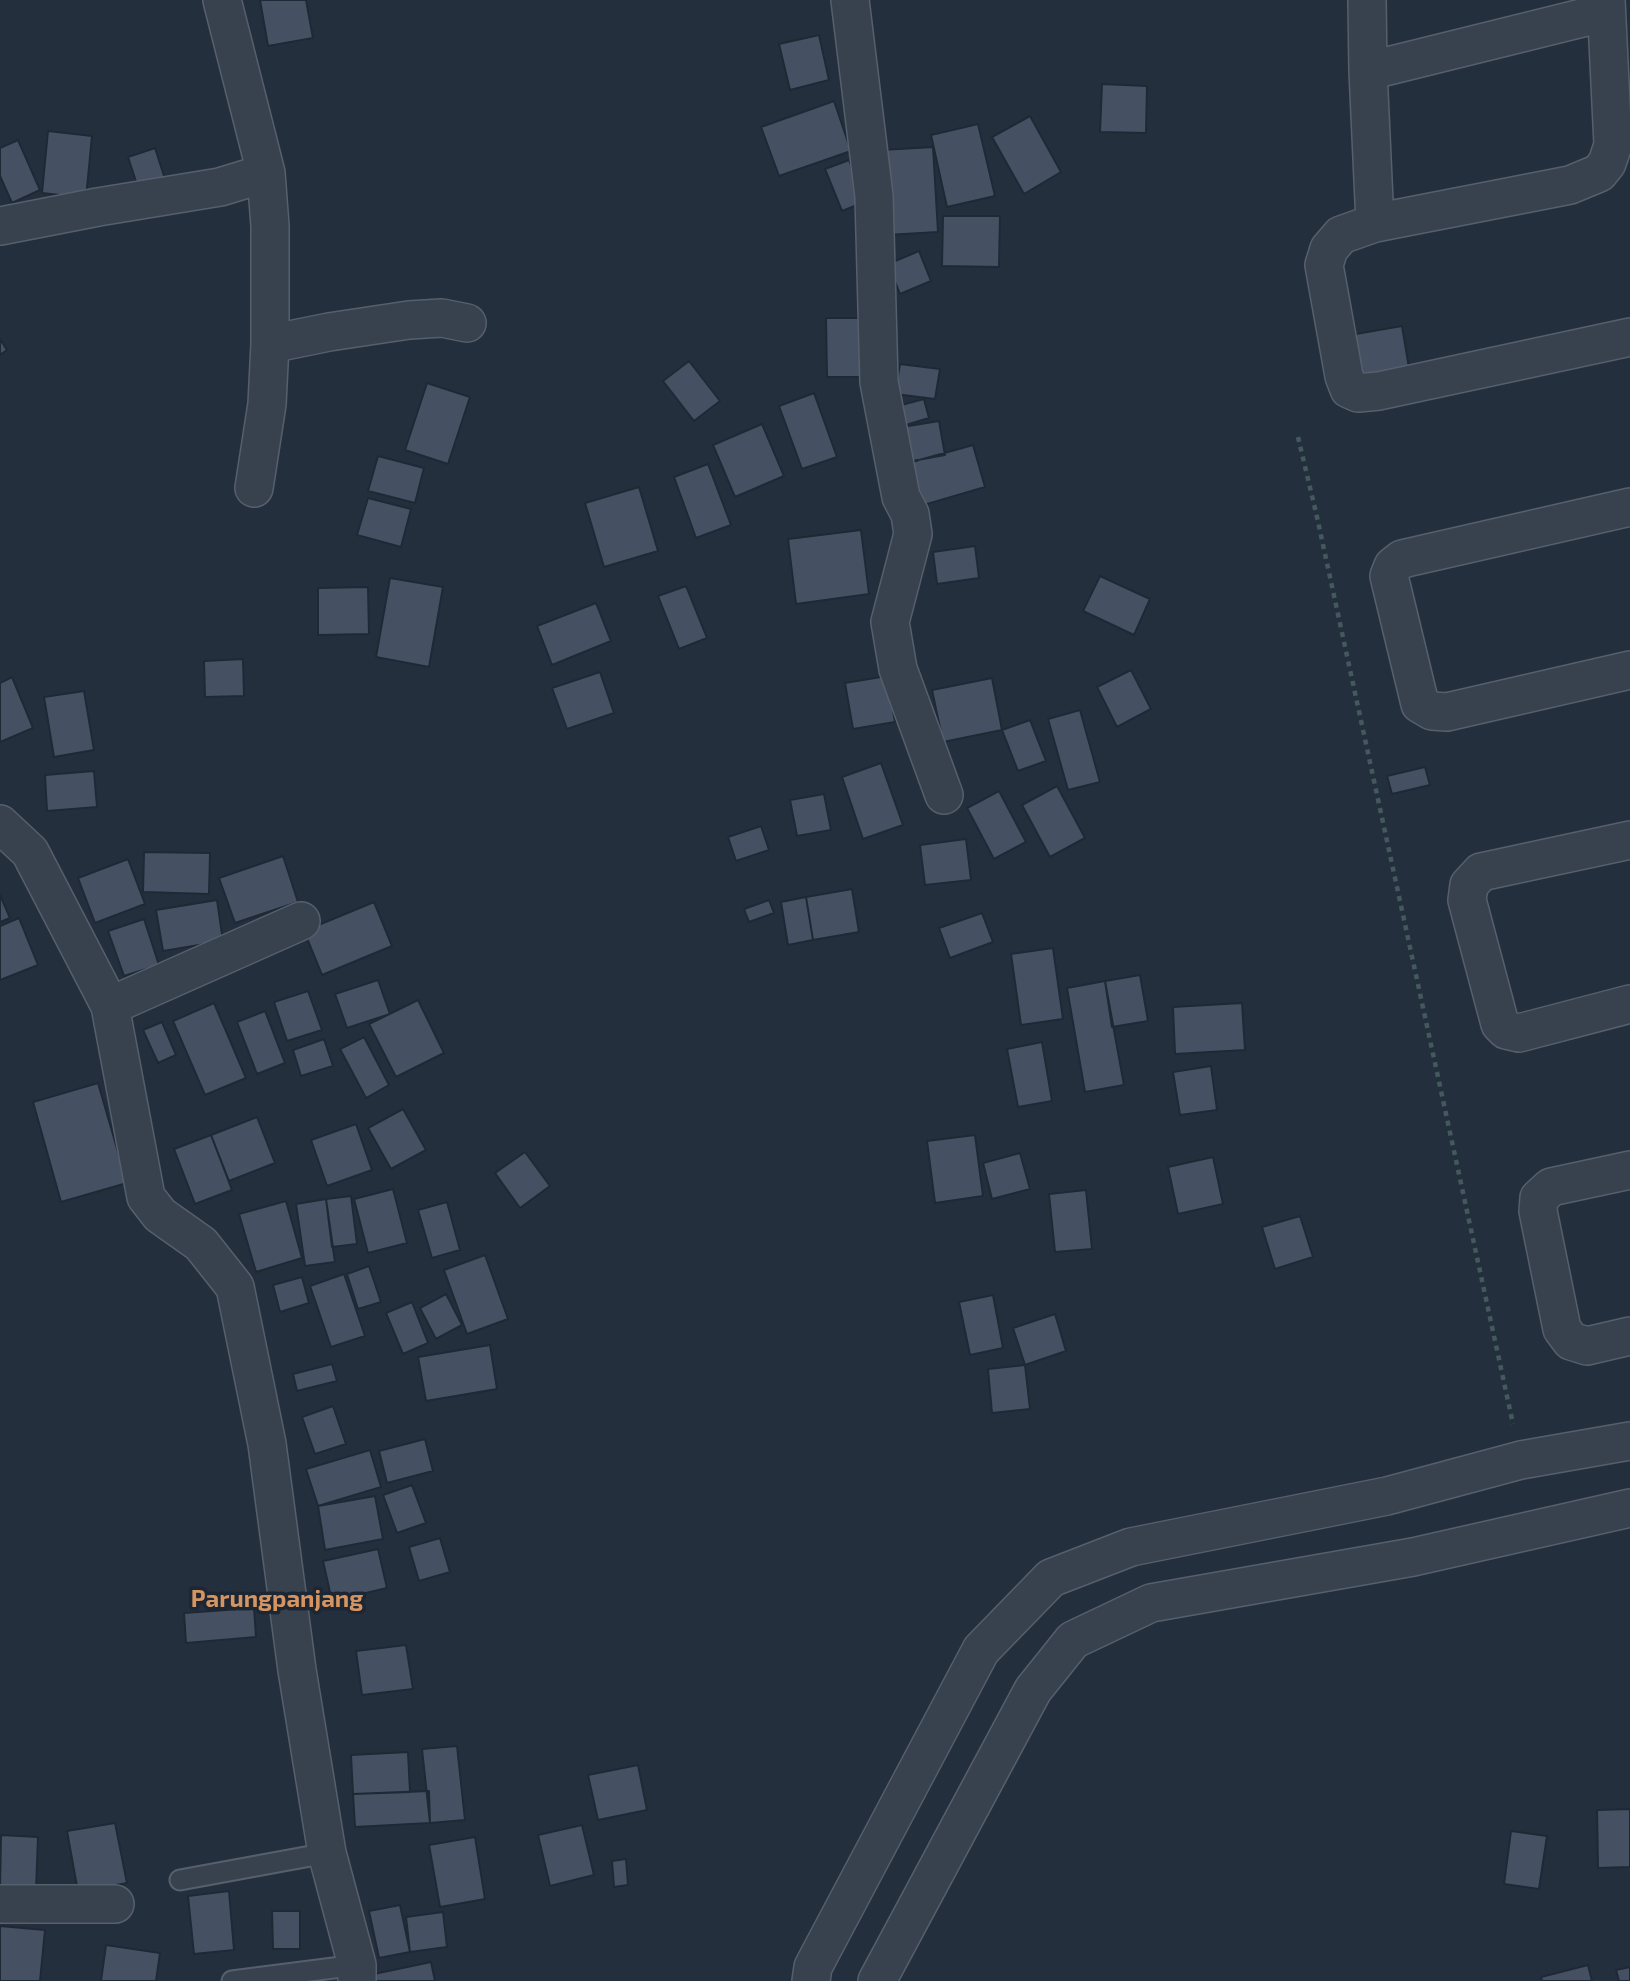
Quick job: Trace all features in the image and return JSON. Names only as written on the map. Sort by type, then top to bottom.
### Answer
[{"type":"street","points":[[222,0],[266,173],[270,226],[267,404],[254,488]]},
{"type":"street","points":[[850,0],[874,196],[879,382],[901,498],[910,514],[913,534],[890,622],[898,669],[944,795]]},
{"type":"street","points":[[1367,0],[1376,223]]},
{"type":"street","points":[[1368,71],[1606,6],[1613,145],[1607,163],[1599,173],[1570,185],[1376,223],[1341,234],[1329,249],[1324,265],[1344,376],[1349,389],[1358,393],[1379,391],[1629,341]]},
{"type":"street","points":[[0,226],[220,187],[266,173]]},
{"type":"street","points":[[270,344],[409,320],[442,318],[467,323]]},
{"type":"street","points":[[1630,507],[1402,559],[1393,566],[1389,576],[1420,704],[1432,711],[1447,712],[1630,670]]},
{"type":"street","points":[[0,824],[30,852],[110,1006],[146,1197],[160,1215],[201,1244],[235,1287],[267,1444],[297,1670],[327,1853],[357,1973]]},
{"type":"street","points":[[1630,840],[1481,872],[1469,885],[1466,900],[1500,1024],[1506,1030],[1519,1033],[1630,1004]]},
{"type":"street","points":[[110,1006],[301,921]]},
{"type":"street","points":[[1630,1170],[1551,1187],[1539,1198],[1538,1211],[1562,1329],[1571,1341],[1587,1346],[1630,1336]]},
{"type":"street","points":[[811,1981],[813,1967],[981,1650],[1051,1578],[1131,1547],[1387,1496],[1521,1460],[1630,1441]]},
{"type":"street","points":[[877,1981],[1033,1690],[1073,1640],[1151,1604],[1413,1557],[1630,1508]]},
{"type":"street","points":[[0,1904],[115,1904]]},
{"type":"lane","points":[[180,1880],[327,1853]]},
{"type":"lane","points":[[232,1981],[357,1973]]},
{"type":"path","points":[[1297,437],[1317,517],[1521,1460]]},
{"type":"building","points":[[260,0],[306,0],[313,38],[268,46]]},
{"type":"building","points":[[819,35],[829,80],[790,90],[779,44]]},
{"type":"building","points":[[1102,84],[1147,86],[1146,133],[1100,132]]},
{"type":"building","points":[[834,101],[851,151],[779,176],[761,127]]},
{"type":"building","points":[[1030,116],[1061,172],[1024,194],[992,137]]},
{"type":"building","points":[[978,124],[995,196],[947,207],[931,135]]},
{"type":"building","points":[[48,131],[92,136],[86,198],[42,193]]},
{"type":"building","points":[[18,140],[40,190],[12,203],[0,176],[0,148]]},
{"type":"building","points":[[933,147],[938,232],[887,235],[882,150]]},
{"type":"building","points":[[155,148],[167,185],[140,194],[128,157]]},
{"type":"building","points":[[849,160],[865,202],[842,211],[825,169]]},
{"type":"building","points":[[943,216],[1000,216],[999,267],[942,266]]},
{"type":"building","points":[[919,251],[931,281],[900,294],[888,264]]},
{"type":"building","points":[[826,318],[861,318],[862,377],[827,377]]},
{"type":"building","points":[[1402,326],[1410,374],[1358,383],[1350,335]]},
{"type":"building","points":[[0,339],[7,350],[0,355]]},
{"type":"building","points":[[689,361],[720,401],[694,421],[663,381]]},
{"type":"building","points":[[900,364],[940,369],[935,399],[895,394]]},
{"type":"building","points":[[427,383],[470,397],[448,464],[405,450]]},
{"type":"building","points":[[814,393],[837,457],[802,469],[779,406]]},
{"type":"building","points":[[924,399],[929,418],[896,428],[890,408]]},
{"type":"building","points":[[939,421],[945,455],[901,463],[896,428]]},
{"type":"building","points":[[762,424],[784,476],[735,497],[713,445]]},
{"type":"building","points":[[973,445],[985,487],[917,507],[905,464]]},
{"type":"building","points":[[378,456],[424,468],[415,503],[368,491]]},
{"type":"building","points":[[708,464],[731,525],[696,538],[674,477]]},
{"type":"building","points":[[639,487],[658,551],[604,567],[585,503]]},
{"type":"building","points":[[368,498],[411,509],[401,547],[357,535]]},
{"type":"building","points":[[861,530],[869,594],[796,604],[788,539]]},
{"type":"building","points":[[975,546],[979,578],[937,584],[933,552]]},
{"type":"building","points":[[1100,576],[1150,599],[1134,635],[1083,611]]},
{"type":"building","points":[[390,578],[443,587],[429,667],[376,657]]},
{"type":"building","points":[[686,586],[707,638],[679,649],[658,596]]},
{"type":"building","points":[[368,587],[369,634],[318,635],[318,588]]},
{"type":"building","points":[[596,603],[611,641],[552,665],[537,626]]},
{"type":"building","points":[[243,659],[244,696],[205,697],[204,661]]},
{"type":"building","points":[[1131,670],[1151,709],[1117,727],[1097,687]]},
{"type":"building","points":[[600,672],[614,713],[567,729],[552,688]]},
{"type":"building","points":[[887,676],[895,722],[853,729],[845,683]]},
{"type":"building","points":[[12,677],[33,728],[0,742],[0,683]]},
{"type":"building","points":[[992,678],[1002,730],[943,742],[932,690]]},
{"type":"building","points":[[84,691],[94,750],[54,757],[44,697]]},
{"type":"building","points":[[1080,710],[1100,782],[1068,790],[1048,719]]},
{"type":"building","points":[[1030,720],[1046,761],[1018,771],[1002,730]]},
{"type":"building","points":[[881,763],[903,825],[863,839],[842,777]]},
{"type":"building","points":[[1425,767],[1430,785],[1392,794],[1387,776]]},
{"type":"building","points":[[94,771],[97,807],[47,811],[45,775]]},
{"type":"building","points":[[1057,786],[1085,838],[1050,857],[1022,805]]},
{"type":"building","points":[[999,791],[1026,842],[994,859],[967,808]]},
{"type":"building","points":[[824,794],[831,830],[797,836],[790,800]]},
{"type":"building","points":[[761,826],[769,850],[736,861],[728,837]]},
{"type":"building","points":[[966,839],[971,880],[925,885],[920,845]]},
{"type":"building","points":[[144,852],[210,853],[209,894],[143,892]]},
{"type":"building","points":[[283,856],[298,902],[235,923],[219,878]]},
{"type":"building","points":[[128,859],[145,904],[95,923],[78,878]]},
{"type":"building","points":[[852,889],[859,932],[813,940],[806,897]]},
{"type":"building","points":[[0,895],[10,918],[0,922]]},
{"type":"building","points":[[806,897],[813,940],[788,945],[781,902]]},
{"type":"building","points":[[217,900],[223,941],[163,951],[156,910]]},
{"type":"building","points":[[769,900],[774,913],[749,922],[744,909]]},
{"type":"building","points":[[374,902],[392,946],[322,975],[304,931]]},
{"type":"building","points":[[982,913],[993,942],[950,958],[939,928]]},
{"type":"building","points":[[19,918],[38,965],[0,980],[0,926]]},
{"type":"building","points":[[144,919],[159,965],[124,976],[108,931]]},
{"type":"building","points":[[1053,948],[1063,1019],[1021,1025],[1011,954]]},
{"type":"building","points":[[1140,975],[1148,1021],[1112,1027],[1105,981]]},
{"type":"building","points":[[378,980],[390,1014],[347,1028],[335,994]]},
{"type":"building","points":[[1105,981],[1124,1085],[1085,1092],[1067,988]]},
{"type":"building","points":[[308,991],[322,1030],[287,1041],[274,1002]]},
{"type":"building","points":[[418,1000],[444,1053],[396,1077],[369,1024]]},
{"type":"building","points":[[214,1003],[246,1078],[205,1095],[173,1021]]},
{"type":"building","points":[[1242,1003],[1245,1050],[1175,1054],[1173,1007]]},
{"type":"building","points":[[265,1011],[285,1063],[257,1074],[237,1022]]},
{"type":"building","points":[[162,1022],[176,1055],[158,1063],[143,1030]]},
{"type":"building","points":[[364,1037],[389,1085],[366,1098],[340,1049]]},
{"type":"building","points":[[324,1039],[333,1066],[301,1076],[293,1050]]},
{"type":"building","points":[[1042,1042],[1052,1101],[1018,1107],[1007,1049]]},
{"type":"building","points":[[1211,1066],[1217,1110],[1180,1115],[1173,1072]]},
{"type":"building","points":[[98,1083],[127,1183],[61,1202],[33,1102]]},
{"type":"building","points":[[403,1109],[426,1150],[391,1169],[368,1128]]},
{"type":"building","points":[[257,1117],[275,1163],[229,1181],[211,1135]]},
{"type":"building","points":[[356,1124],[372,1170],[327,1186],[311,1140]]},
{"type":"building","points":[[211,1135],[232,1190],[195,1204],[174,1149]]},
{"type":"building","points":[[975,1135],[983,1196],[935,1203],[927,1141]]},
{"type":"building","points":[[525,1152],[550,1186],[520,1208],[495,1173]]},
{"type":"building","points":[[1020,1153],[1030,1189],[992,1199],[983,1163]]},
{"type":"building","points":[[1213,1157],[1223,1204],[1178,1214],[1168,1167]]},
{"type":"building","points":[[393,1189],[407,1243],[368,1253],[354,1199]]},
{"type":"building","points":[[1086,1190],[1092,1249],[1055,1252],[1049,1194]]},
{"type":"building","points":[[351,1196],[357,1244],[332,1247],[326,1199]]},
{"type":"building","points":[[326,1199],[335,1262],[305,1266],[296,1204]]},
{"type":"building","points":[[286,1201],[302,1258],[256,1272],[239,1214]]},
{"type":"building","points":[[447,1202],[460,1250],[432,1258],[418,1210]]},
{"type":"building","points":[[1300,1216],[1313,1257],[1275,1269],[1262,1227]]},
{"type":"building","points":[[485,1255],[508,1319],[467,1334],[444,1270]]},
{"type":"building","points":[[369,1266],[381,1302],[358,1309],[347,1274]]},
{"type":"building","points":[[344,1274],[365,1336],[331,1347],[310,1286]]},
{"type":"building","points":[[302,1277],[309,1303],[280,1312],[273,1285]]},
{"type":"building","points":[[446,1294],[462,1325],[436,1339],[420,1308]]},
{"type":"building","points":[[993,1295],[1003,1348],[970,1355],[959,1302]]},
{"type":"building","points":[[412,1302],[428,1343],[403,1354],[386,1313]]},
{"type":"building","points":[[1055,1314],[1066,1351],[1025,1365],[1013,1328]]},
{"type":"building","points":[[490,1345],[497,1389],[426,1401],[418,1357]]},
{"type":"building","points":[[332,1364],[337,1381],[297,1391],[293,1374]]},
{"type":"building","points":[[1025,1365],[1030,1409],[992,1413],[988,1369]]},
{"type":"building","points":[[333,1406],[346,1444],[315,1454],[302,1417]]},
{"type":"building","points":[[425,1439],[433,1471],[387,1483],[379,1451]]},
{"type":"building","points":[[370,1450],[381,1487],[318,1506],[306,1469]]},
{"type":"building","points":[[412,1485],[426,1523],[397,1533],[383,1495]]},
{"type":"building","points":[[375,1496],[383,1539],[325,1550],[318,1506]]},
{"type":"building","points":[[440,1538],[450,1572],[419,1581],[409,1547]]},
{"type":"building","points":[[378,1549],[387,1588],[332,1601],[323,1561]]},
{"type":"building","points":[[254,1608],[256,1637],[186,1643],[184,1613]]},
{"type":"building","points":[[406,1645],[413,1689],[362,1695],[356,1651]]},
{"type":"building","points":[[457,1746],[465,1820],[430,1823],[422,1749]]},
{"type":"building","points":[[408,1752],[410,1792],[353,1794],[351,1755]]},
{"type":"building","points":[[638,1765],[647,1810],[598,1820],[588,1775]]},
{"type":"building","points":[[429,1791],[430,1823],[355,1827],[353,1794]]},
{"type":"building","points":[[1630,1809],[1630,1867],[1598,1868],[1597,1810]]},
{"type":"building","points":[[115,1823],[127,1883],[78,1892],[67,1831]]},
{"type":"building","points":[[582,1825],[594,1875],[550,1886],[538,1835]]},
{"type":"building","points":[[1511,1831],[1547,1836],[1539,1889],[1504,1884]]},
{"type":"building","points":[[1,1835],[38,1837],[36,1891],[0,1890]]},
{"type":"building","points":[[475,1837],[485,1899],[440,1907],[429,1845]]},
{"type":"building","points":[[626,1859],[628,1885],[614,1887],[612,1861]]},
{"type":"building","points":[[229,1891],[234,1950],[194,1954],[188,1896]]},
{"type":"building","points":[[400,1905],[410,1952],[379,1958],[369,1911]]},
{"type":"building","points":[[272,1911],[300,1911],[300,1949],[273,1949]]},
{"type":"building","points":[[443,1912],[447,1947],[410,1952],[406,1917]]},
{"type":"building","points":[[0,1926],[45,1930],[40,1981],[0,1981]]},
{"type":"building","points":[[106,1945],[160,1953],[156,1981],[101,1981]]},
{"type":"building","points":[[431,1962],[435,1981],[376,1981],[374,1974]]},
{"type":"building","points":[[1588,1965],[1592,1981],[1542,1981],[1541,1977]]},
{"type":"building","points":[[1630,1967],[1630,1981],[1619,1981],[1616,1970]]},
{"type":"district","name":"Parungpanjang","points":[[277,1599]]}]
